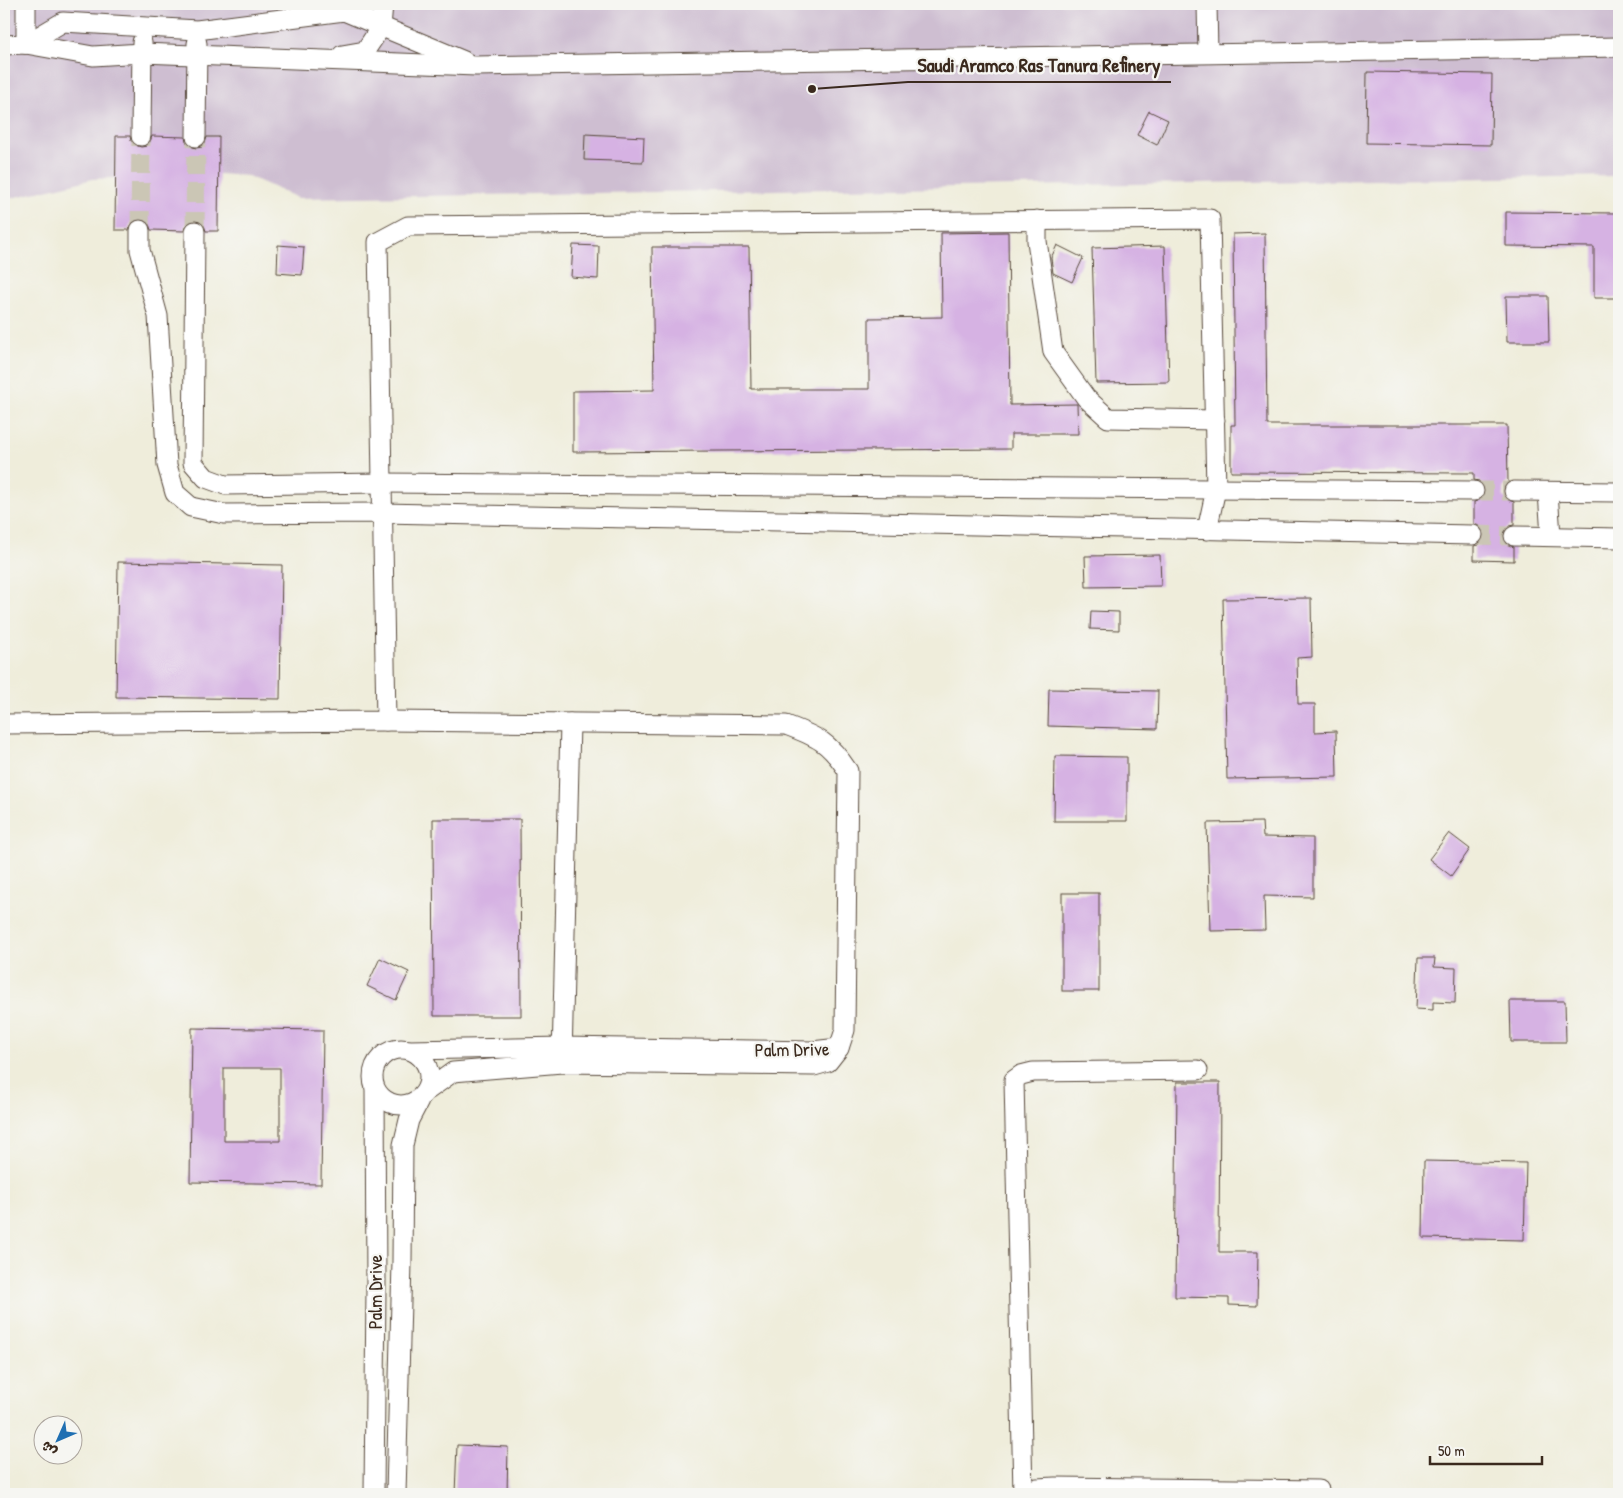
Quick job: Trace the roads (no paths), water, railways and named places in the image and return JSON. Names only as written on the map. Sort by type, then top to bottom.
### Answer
[{"type":"street","points":[[26,4],[26,44]]},
{"type":"street","points":[[316,60],[365,50],[381,27],[383,4]]},
{"type":"street","points":[[1207,4],[1208,53]]},
{"type":"street","points":[[26,44],[63,22],[197,30],[344,11],[476,66]]},
{"type":"street","points":[[141,136],[143,26]]},
{"type":"street","points":[[196,137],[197,30]]},
{"type":"street","points":[[4,45],[26,44],[93,56],[142,53],[476,66],[1619,46]]},
{"type":"street","points":[[386,722],[378,242],[408,226],[1210,218],[1216,489],[1207,530]]},
{"type":"street","points":[[1037,220],[1037,241],[1052,352],[1086,398],[1108,418],[1215,420]]},
{"type":"street","points":[[140,230],[140,250],[158,316],[167,464],[175,493],[191,507],[224,514],[382,513],[1474,535]]},
{"type":"street","points":[[196,231],[193,463],[206,478],[225,485],[382,483],[1474,491]]},
{"type":"street","points":[[1514,491],[1619,492]]},
{"type":"street","points":[[1548,492],[1551,536]]},
{"type":"street","points":[[1514,536],[1619,538]]},
{"type":"street","points":[[4,724],[570,723],[562,1055]]},
{"type":"street","name":"Palm Drive","points":[[374,1494],[376,1287],[375,1089],[372,1077],[377,1062],[391,1050],[410,1050],[814,1066],[828,1062],[839,1048],[845,1030],[848,771],[836,753],[813,735],[786,725],[570,723]]},
{"type":"street","name":"Palm Drive","points":[[396,1494],[403,1145],[409,1120],[423,1095],[430,1073],[423,1058],[410,1050]]},
{"type":"street","name":"Palm Drive","points":[[375,1089],[388,1103],[402,1107],[423,1095],[453,1072],[562,1055]]},
{"type":"street","points":[[1198,1070],[1033,1072],[1021,1075],[1014,1080],[1023,1494],[1038,1488],[1055,1487],[1154,1491],[1319,1490],[1319,1494]]},
{"type":"tunnel","points":[[140,230],[141,136]]},
{"type":"tunnel","points":[[195,231],[196,137]]},
{"type":"tunnel","points":[[1474,491],[1514,491]]},
{"type":"tunnel","points":[[1473,535],[1514,536]]},
{"type":"place","name":"Saudi Aramco Ras Tanura Refinery","points":[[812,89]]}]
